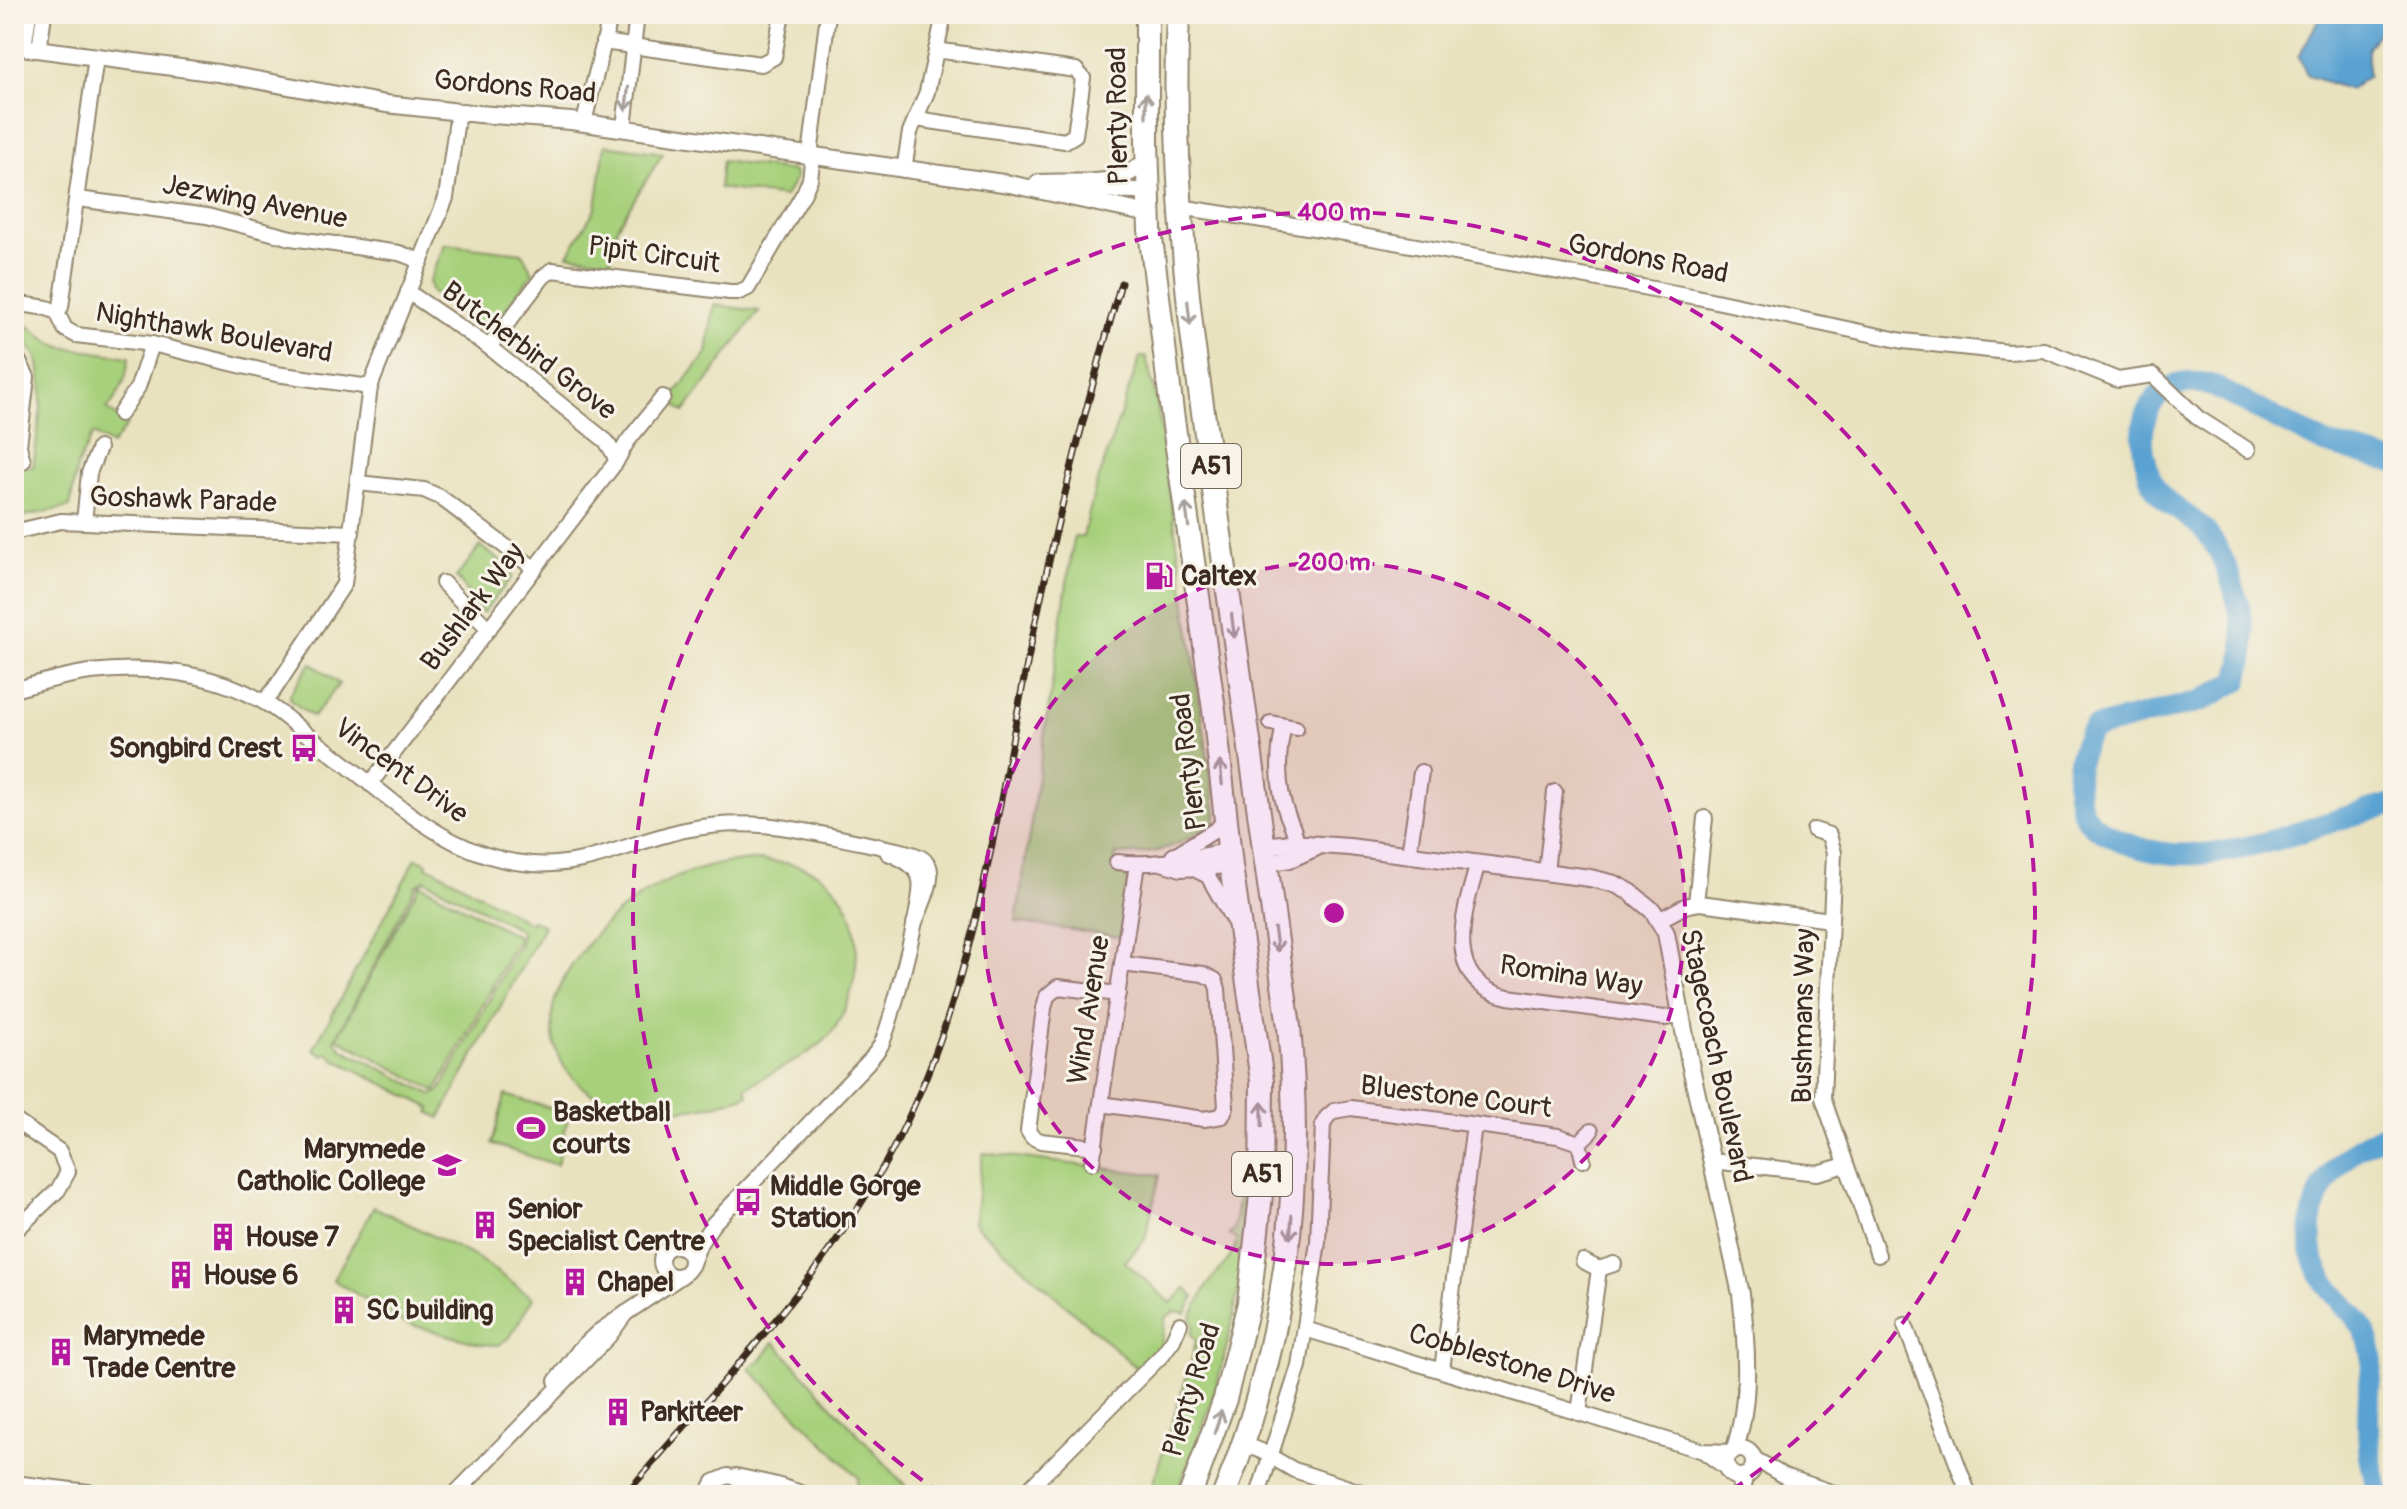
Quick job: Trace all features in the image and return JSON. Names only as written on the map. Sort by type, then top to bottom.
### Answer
[{"type":"highway","name":"Plenty Road","points":[[1147,14],[1149,203],[1172,412],[1205,639],[1230,858],[1262,1081],[1260,1209],[1249,1303],[1235,1365],[1213,1438],[1190,1495]]},
{"type":"highway","name":"Plenty Road","points":[[1178,14],[1176,138],[1193,341],[1289,1027],[1295,1135],[1290,1241],[1281,1304],[1264,1376],[1224,1495]]},
{"type":"highway","name":"Gordons Road","points":[[1149,203],[1180,207]]},
{"type":"highway","points":[[1230,858],[1264,855]]},
{"type":"street","points":[[26,48],[29,14]]},
{"type":"street","points":[[26,48],[44,14]]},
{"type":"street","points":[[584,122],[611,14]]},
{"type":"street","points":[[624,128],[637,14]]},
{"type":"street","points":[[603,42],[761,64],[774,57],[782,14]]},
{"type":"street","points":[[812,155],[828,14]]},
{"type":"street","points":[[904,170],[910,132],[927,92],[942,24]]},
{"type":"street","name":"Gordons Road","points":[[26,48],[232,75],[332,96],[458,112],[584,122],[1149,203]]},
{"type":"street","points":[[916,119],[1065,141],[1075,135],[1083,78],[1076,70],[936,50]]},
{"type":"street","points":[[57,312],[61,307],[78,199],[96,57]]},
{"type":"street","points":[[264,702],[344,584],[370,387],[446,198],[458,112]]},
{"type":"street","name":"Pipit Circuit","points":[[489,347],[543,277],[552,270],[730,292],[748,288],[804,193],[810,179],[812,155]]},
{"type":"street","points":[[1017,184],[1112,181],[1130,175],[1147,161]]},
{"type":"street","name":"Jezwing Avenue","points":[[78,199],[207,216],[291,238],[399,253],[421,261]]},
{"type":"street","name":"Gordons Road","points":[[1180,207],[1345,233],[1697,297],[1903,341],[2008,352],[2044,350],[2118,380],[2153,375],[2198,418],[2248,450]]},
{"type":"street","name":"Butcherbird Grove","points":[[408,292],[489,347],[606,441],[615,458]]},
{"type":"street","name":"Nighthawk Boulevard","points":[[14,305],[57,312],[60,322],[76,335],[152,344],[276,374],[370,387]]},
{"type":"street","points":[[120,414],[138,387],[152,344]]},
{"type":"street","points":[[14,352],[27,377],[19,446],[23,461]]},
{"type":"street","name":"Bushlark Way","points":[[370,784],[663,397]]},
{"type":"street","points":[[84,522],[89,473],[99,448]]},
{"type":"street","points":[[358,483],[424,490],[535,569]]},
{"type":"street","name":"Goshawk Parade","points":[[14,532],[61,521],[352,533]]},
{"type":"street","points":[[443,583],[489,629]]},
{"type":"street","name":"Vincent Drive","points":[[14,690],[91,672],[161,672],[220,683],[264,702],[437,834],[476,853],[516,863],[580,862],[687,829],[738,824],[803,828],[863,843],[922,867],[914,924],[886,1029],[877,1051],[713,1224]]},
{"type":"street","points":[[1284,726],[1279,762],[1285,807],[1296,831],[1298,850]]},
{"type":"street","points":[[1409,854],[1421,772]]},
{"type":"street","points":[[1546,872],[1555,792]]},
{"type":"street","points":[[1694,904],[1705,818]]},
{"type":"street","points":[[1166,861],[1217,829],[1226,819]]},
{"type":"street","name":"Bushmans Way","points":[[1814,830],[1829,835],[1834,851],[1823,1098],[1878,1255]]},
{"type":"street","name":"Stagecoach Boulevard","points":[[1264,855],[1318,847],[1349,847],[1546,872],[1615,884],[1638,898],[1661,923],[1670,943],[1743,1309],[1742,1413],[1733,1452]]},
{"type":"street","points":[[1166,861],[1174,868],[1192,868],[1230,858]]},
{"type":"street","points":[[1117,862],[1137,864],[1230,858]]},
{"type":"street","name":"Romina Way","points":[[1473,862],[1463,958],[1470,976],[1484,989],[1508,997],[1657,1016],[1682,1012]]},
{"type":"street","name":"Wind Avenue","points":[[1092,1163],[1137,864]]},
{"type":"street","points":[[1192,868],[1203,872],[1211,881],[1242,934]]},
{"type":"street","points":[[1661,923],[1694,904],[1831,920]]},
{"type":"street","points":[[1101,1104],[1204,1119],[1222,1116],[1226,1107],[1215,980],[1203,974],[1122,964]]},
{"type":"street","points":[[1095,1147],[1041,1141],[1028,1131],[1042,1022],[1047,996],[1058,987],[1118,994]]},
{"type":"street","name":"Bluestone Court","points":[[1305,1329],[1318,1242],[1322,1134],[1327,1117],[1334,1111],[1351,1108],[1558,1136],[1579,1143]]},
{"type":"street","points":[[14,1120],[59,1151],[68,1172],[58,1190],[14,1232]]},
{"type":"street","points":[[1442,1370],[1474,1125]]},
{"type":"street","name":"Bluestone Court","points":[[1579,1143],[1591,1131]]},
{"type":"street","name":"Bluestone Court","points":[[1579,1143],[1583,1160]]},
{"type":"street","points":[[1712,1161],[1817,1173],[1846,1165]]},
{"type":"street","points":[[641,1301],[665,1250],[713,1224]]},
{"type":"street","points":[[542,1403],[580,1349],[598,1332],[687,1270],[713,1224]]},
{"type":"street","points":[[660,1261],[668,1274],[675,1277],[687,1270],[691,1257],[679,1246],[673,1246]]},
{"type":"street","points":[[1583,1261],[1599,1269],[1614,1264]]},
{"type":"street","points":[[1579,1413],[1599,1269]]},
{"type":"street","points":[[443,1495],[458,1490],[609,1336],[623,1317]]},
{"type":"street","points":[[1023,1495],[1162,1355],[1180,1324]]},
{"type":"street","points":[[1905,1325],[1969,1495]]},
{"type":"street","points":[[1258,1495],[1295,1383],[1305,1329]]},
{"type":"street","name":"Cobblestone Drive","points":[[1305,1329],[1703,1451],[1738,1473]]},
{"type":"street","name":"Stagecoach Boulevard","points":[[1742,1413],[1752,1457]]},
{"type":"street","points":[[1737,1495],[1738,1473],[1728,1458],[1733,1452],[1742,1450],[1784,1476],[1840,1495]]},
{"type":"street","name":"Cobblestone Drive","points":[[1703,1451],[1733,1452]]},
{"type":"street","points":[[1240,1453],[1370,1495]]},
{"type":"street","points":[[1738,1473],[1753,1469],[1752,1457]]},
{"type":"street","points":[[1738,1473],[1784,1476]]},
{"type":"street","points":[[707,1495],[719,1478],[736,1476],[807,1495]]},
{"type":"street","points":[[736,1476],[749,1484],[754,1495]]},
{"type":"street","points":[[14,1483],[62,1492],[113,1495]]},
{"type":"street","points":[[796,1495],[807,1495]]},
{"type":"green space","points":[[605,145],[663,153],[617,227],[611,261],[568,255],[596,207]]},
{"type":"green space","points":[[722,161],[793,171],[796,177],[785,197],[719,188]]},
{"type":"green space","points":[[445,244],[522,253],[533,273],[490,329],[482,330],[431,291],[429,282]]},
{"type":"green space","points":[[714,305],[759,311],[684,412],[670,400],[707,353]]},
{"type":"green space","points":[[26,324],[61,347],[129,357],[122,385],[107,409],[127,425],[112,445],[93,434],[77,466],[70,507],[14,518],[14,466],[33,467],[41,403],[39,364],[27,344]]},
{"type":"green space","points":[[1140,357],[1146,357],[1157,403],[1216,814],[1215,823],[1180,843],[1156,851],[1116,854],[1114,867],[1123,871],[1128,880],[1120,937],[1016,922],[1074,537],[1083,537],[1095,489]]},
{"type":"green space","points":[[480,546],[511,569],[512,577],[483,613],[456,578]]},
{"type":"green space","points":[[311,663],[339,684],[313,717],[290,700],[290,694]]},
{"type":"green space","points":[[416,858],[427,863],[426,867],[530,923],[532,920],[544,926],[440,1118],[429,1112],[431,1108],[334,1059],[327,1052],[324,1055],[313,1050]],"holes":[[[425,880],[521,932],[521,941],[440,1091],[433,1095],[342,1049],[335,1040],[416,885]]]},
{"type":"green space","points":[[755,860],[789,864],[813,871],[837,890],[848,908],[855,929],[855,975],[841,1018],[829,1036],[802,1057],[746,1087],[748,1095],[726,1102],[652,1111],[605,1101],[585,1089],[559,1058],[552,1025],[557,993],[580,954],[615,916],[657,887],[704,868]]},
{"type":"green space","points":[[420,884],[519,937],[436,1091],[337,1038]]},
{"type":"green space","name":"Basketball courts","points":[[505,1095],[569,1113],[557,1165],[492,1144]]},
{"type":"green space","points":[[983,1153],[1160,1175],[1145,1239],[1125,1262],[1171,1303],[1186,1288],[1194,1297],[1186,1313],[1175,1311],[1165,1318],[1161,1347],[1139,1370],[973,1223]]},
{"type":"green space","points":[[1240,1185],[1250,1187],[1247,1227],[1235,1305],[1217,1383],[1175,1495],[1149,1495],[1191,1363],[1196,1340],[1191,1334],[1194,1326],[1191,1317],[1204,1290],[1230,1257],[1235,1245],[1236,1239],[1229,1235],[1234,1229]]},
{"type":"green space","points":[[374,1207],[476,1257],[533,1298],[510,1337],[498,1345],[480,1344],[405,1323],[333,1280]]},
{"type":"green space","points":[[774,1342],[914,1495],[856,1494],[858,1477],[749,1368],[761,1360]]},
{"type":"water","points":[[2322,14],[2391,14],[2368,48],[2368,76],[2350,90],[2308,76],[2298,57]]},
{"type":"waterway","points":[[2393,462],[2324,443],[2211,385],[2191,383],[2174,386],[2161,393],[2146,417],[2143,433],[2150,478],[2164,498],[2200,526],[2218,551],[2238,602],[2244,636],[2243,663],[2238,681],[2201,701],[2094,728],[2081,754],[2077,784],[2082,810],[2097,827],[2147,850],[2182,854],[2253,846],[2393,804]]},
{"type":"waterway","points":[[2380,1495],[2369,1445],[2372,1360],[2369,1340],[2320,1273],[2313,1255],[2311,1237],[2317,1201],[2336,1168],[2355,1150],[2393,1130]]},
{"type":"railway","points":[[625,1495],[770,1327],[837,1239],[895,1145],[921,1089],[943,1032],[976,915],[1046,575],[1081,429],[1121,283]]},
{"type":"place","name":"Caltex","points":[[1159,576]]},
{"type":"place","name":"Songbird Crest","points":[[304,748]]},
{"type":"place","name":"Basketball courts","points":[[531,1128]]},
{"type":"place","name":"Marymede Catholic College","points":[[447,1165]]},
{"type":"place","name":"Middle Gorge Station","points":[[748,1202]]},
{"type":"place","name":"Senior Specialist Centre","points":[[485,1225]]},
{"type":"place","name":"House 7","points":[[223,1237]]},
{"type":"place","name":"House 6","points":[[181,1275]]},
{"type":"place","name":"Chapel","points":[[575,1282]]},
{"type":"place","name":"SC building","points":[[344,1310]]},
{"type":"place","name":"Marymede Trade Centre","points":[[61,1352]]},
{"type":"place","name":"Parkiteer","points":[[618,1412]]}]
